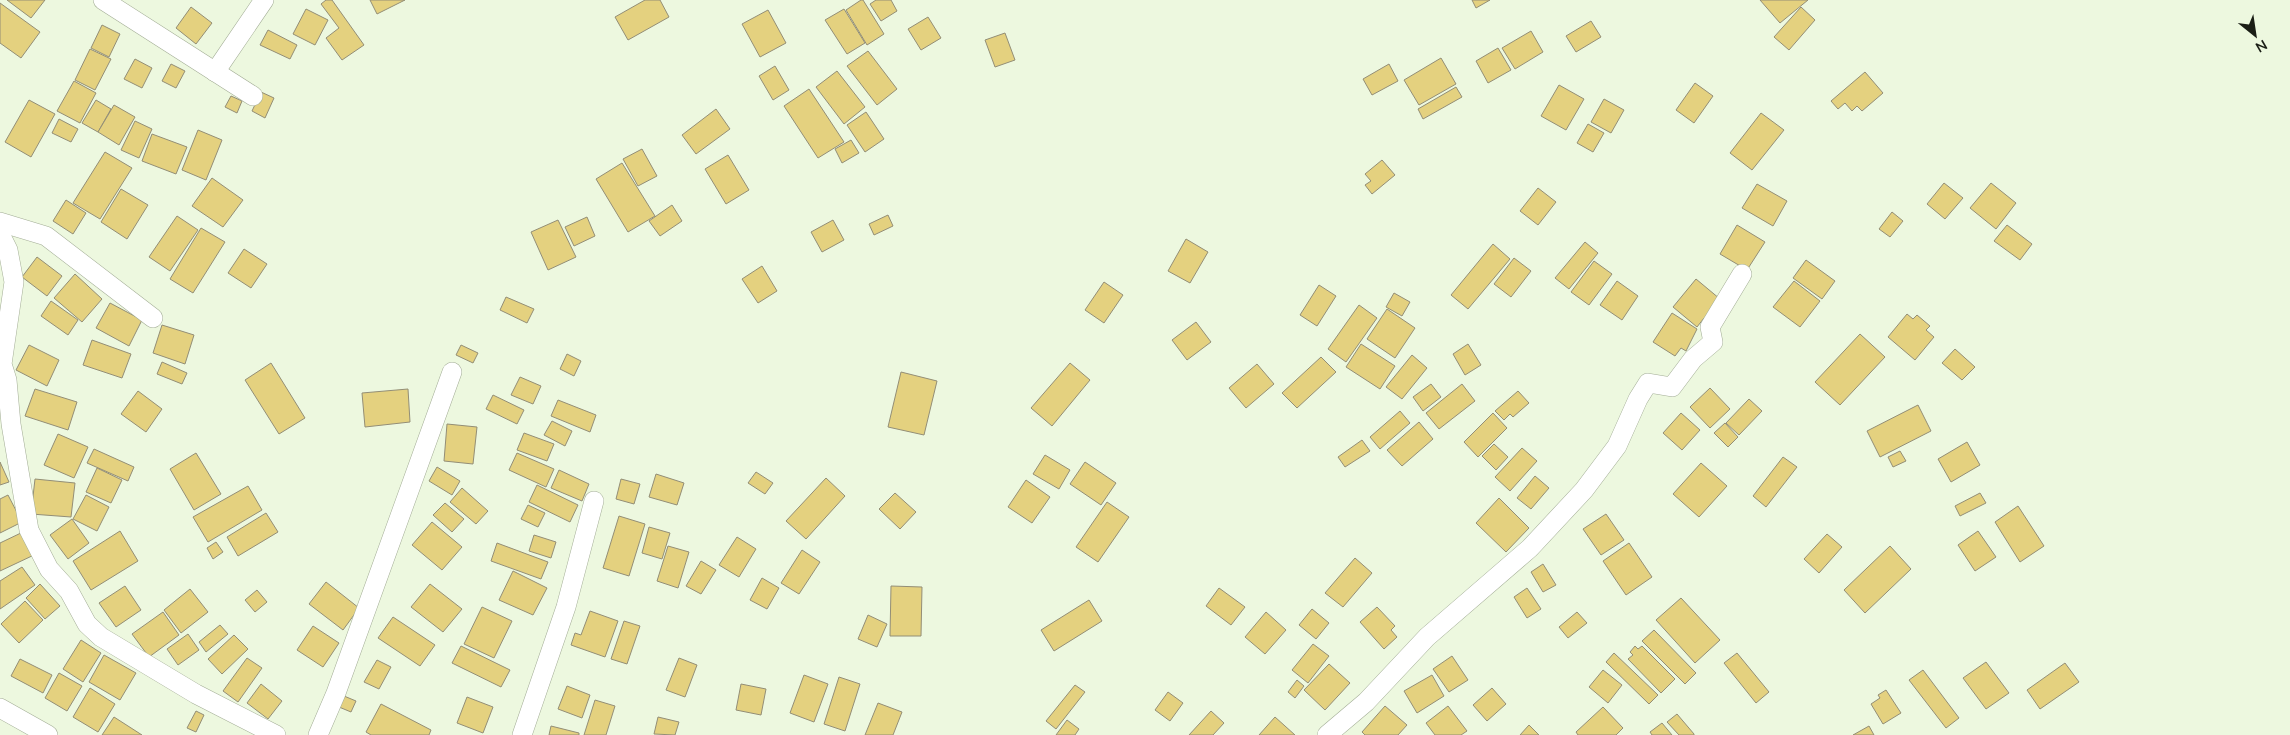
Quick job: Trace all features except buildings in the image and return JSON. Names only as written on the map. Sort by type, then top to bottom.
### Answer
[{"type":"street","points":[[103,0],[252,96]]},
{"type":"street","points":[[215,72],[264,0]]},
{"type":"street","points":[[0,222],[46,236],[153,318]]},
{"type":"street","points":[[0,234],[8,250],[14,282],[2,364],[7,380],[11,424],[30,530],[49,569],[69,592],[87,624],[100,638],[196,694],[276,735]]},
{"type":"street","points":[[1327,735],[1366,702],[1427,637],[1530,548],[1584,490],[1617,446],[1638,399],[1648,383],[1672,387],[1693,359],[1713,342],[1710,327],[1742,274]]},
{"type":"street","points":[[318,735],[336,693],[452,372]]},
{"type":"street","points":[[522,735],[566,607],[594,501]]},
{"type":"street","points":[[0,708],[48,735]]}]
